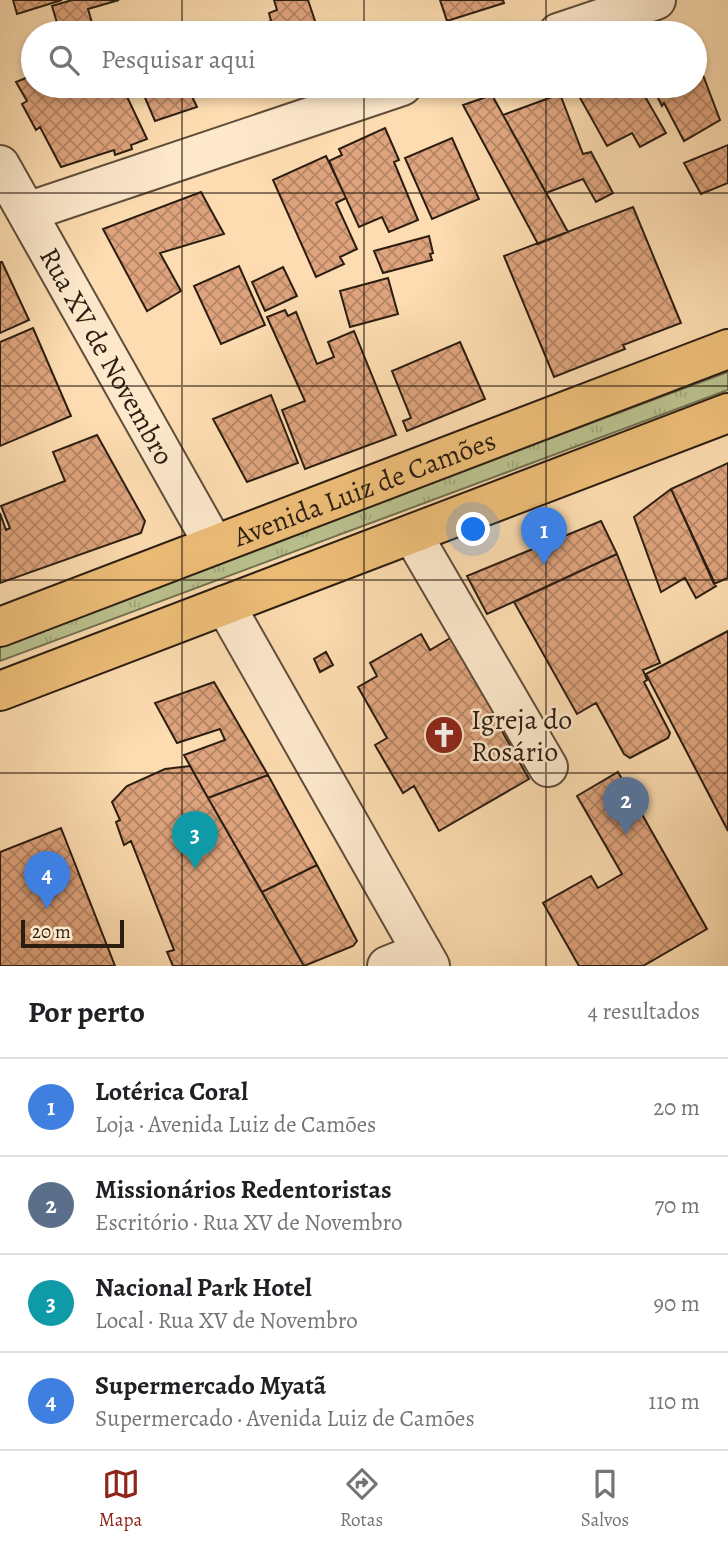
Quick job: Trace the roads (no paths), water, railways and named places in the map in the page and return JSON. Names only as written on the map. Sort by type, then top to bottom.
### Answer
[{"type":"main road","name":"Avenida Luiz de Camões","points":[[0,627],[728,349]]},
{"type":"main road","points":[[0,691],[728,413]]},
{"type":"street","points":[[594,21],[656,0]]},
{"type":"street","points":[[27,212],[366,98]]},
{"type":"street","name":"Rua XV de Novembro","points":[[0,165],[214,545]]},
{"type":"street","points":[[412,534],[548,767]]},
{"type":"street","points":[[225,605],[426,959],[387,966]]},
{"type":"place","name":"Lotérica Coral","points":[[544,565]]},
{"type":"place","name":"Igreja do Rosário","points":[[444,735]]},
{"type":"place","name":"Missionários Redentoristas","points":[[626,835]]},
{"type":"place","name":"Nacional Park Hotel","points":[[195,869]]},
{"type":"place","name":"Supermercado Myatã","points":[[47,909]]}]
